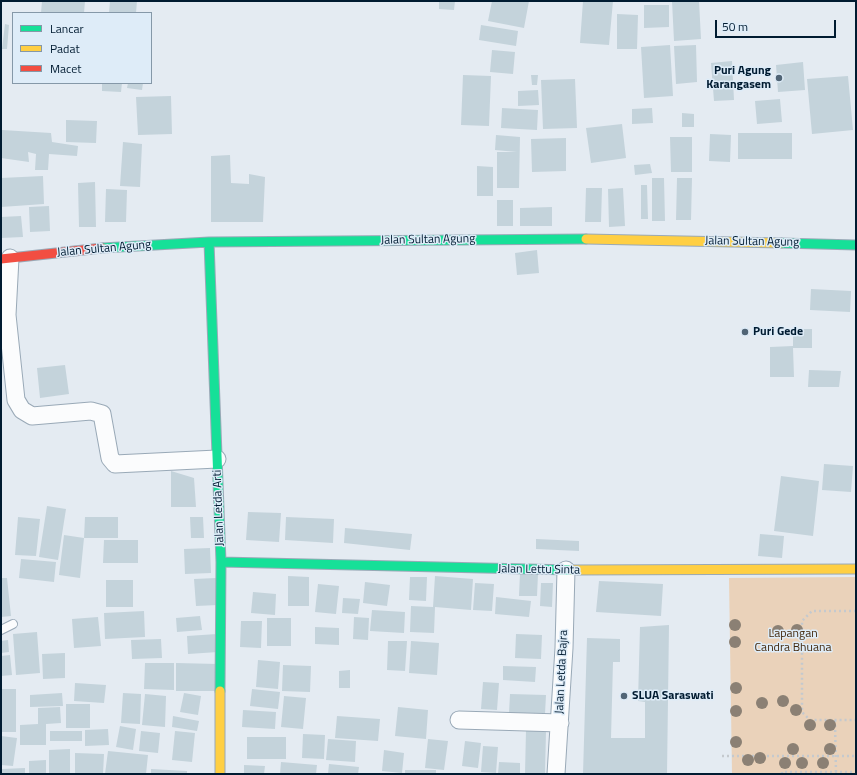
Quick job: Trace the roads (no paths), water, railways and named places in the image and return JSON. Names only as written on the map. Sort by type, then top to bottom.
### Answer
[{"type":"street","name":"Jalan Sultan Agung","points":[[5,258],[112,247],[209,242],[550,238],[856,245]]},
{"type":"street","name":"Jalan Letda Arti","points":[[209,242],[221,562],[220,774]]},
{"type":"street","points":[[5,258],[8,268],[7,315],[16,400],[22,410],[32,416],[91,411],[102,414],[110,458],[115,464],[217,459]]},
{"type":"street","name":"Jalan Lettu Sinta","points":[[221,562],[566,570],[856,570]]},
{"type":"street","name":"Jalan Letda Bajra","points":[[556,774],[564,648],[566,570]]},
{"type":"street","points":[[459,720],[560,723]]},
{"type":"lane","points":[[1,630],[13,624]]},
{"type":"place","name":"Puri Agung Karangasem","points":[[779,78]]},
{"type":"place","name":"Puri Gede","points":[[745,332]]},
{"type":"place","name":"SLUA Saraswati","points":[[624,696]]},
{"type":"park label","name":"Lapangan Candra Bhuana","points":[[793,641]]}]
